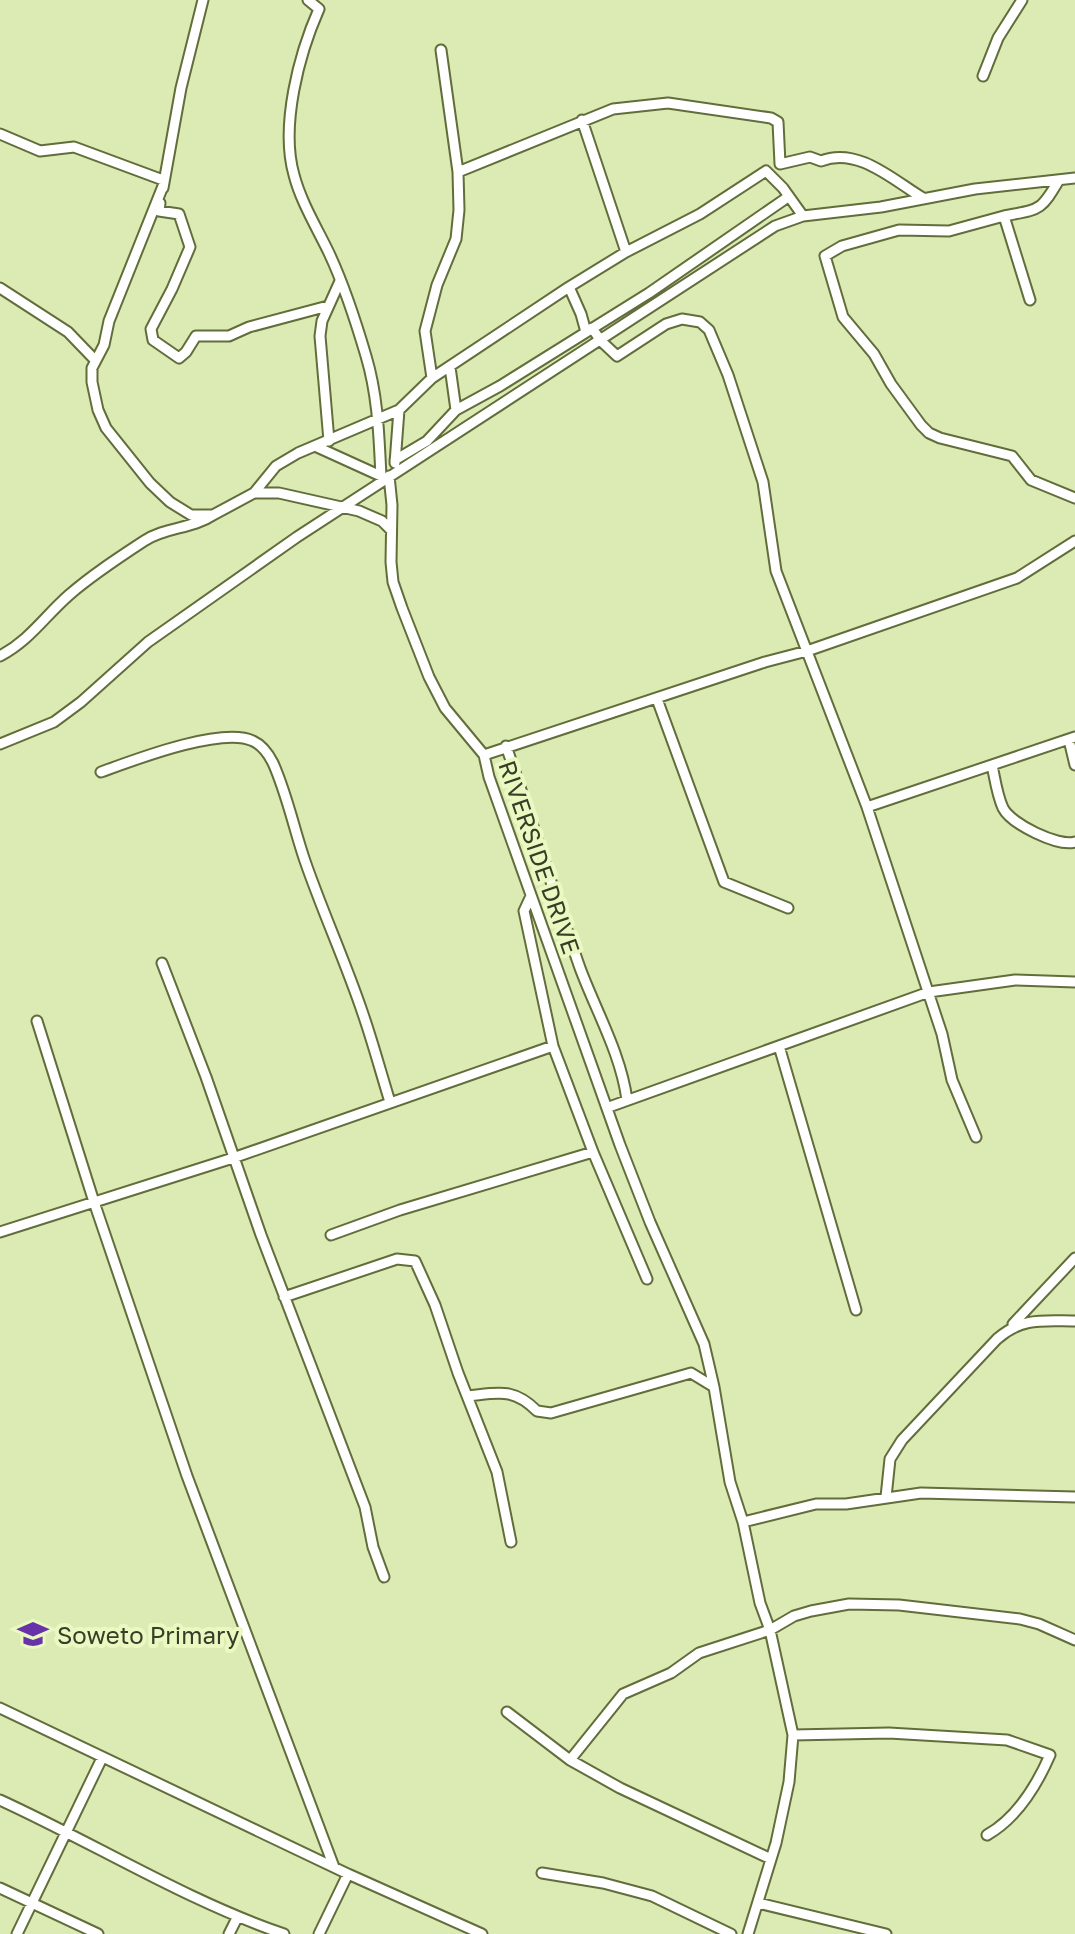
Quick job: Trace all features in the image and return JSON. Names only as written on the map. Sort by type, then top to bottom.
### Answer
[{"type":"street","points":[[203,0],[181,88],[159,211],[179,214],[190,247],[151,329],[153,340],[179,358],[196,336],[229,336],[249,327],[328,306]]},
{"type":"street","points":[[308,0],[319,9],[300,65],[293,103],[290,154],[298,186],[340,281],[370,369],[385,478],[392,505],[393,582],[429,677],[445,708],[484,755]]},
{"type":"street","points":[[983,76],[998,38],[1022,0]]},
{"type":"street","points":[[432,378],[425,331],[437,285],[456,239],[459,210],[458,172],[441,50]]},
{"type":"street","points":[[458,172],[613,109],[655,103],[762,115],[778,122],[780,164],[810,157],[821,161],[843,158],[868,163],[923,198]]},
{"type":"street","points":[[582,120],[626,252]]},
{"type":"street","points":[[0,134],[40,151],[74,147],[163,183]]},
{"type":"street","points":[[0,656],[32,635],[67,597],[92,577],[148,538],[203,522],[254,493],[276,466],[298,453],[399,410],[432,378],[569,287],[626,252],[700,214],[766,171],[803,216]]},
{"type":"street","points":[[0,744],[54,722],[148,642],[342,507],[775,226],[803,216],[881,207],[975,189],[1075,178]]},
{"type":"street","points":[[1059,180],[1041,207],[949,231],[899,230],[842,246],[825,256],[843,317],[874,354],[891,384],[929,433],[1012,456],[1031,480],[1075,498]]},
{"type":"street","points":[[163,183],[91,374],[98,410],[106,428],[128,458],[150,483],[182,511],[191,515],[213,515]]},
{"type":"street","points":[[395,460],[427,441],[456,410],[661,286],[788,197]]},
{"type":"street","points":[[1004,216],[1030,300]]},
{"type":"street","points":[[329,441],[320,342],[322,321],[340,281]]},
{"type":"street","points":[[569,287],[589,330],[619,356],[666,324],[682,319],[700,322],[709,330],[728,375],[763,482],[776,571],[867,807],[929,992],[952,1080],[976,1137]]},
{"type":"street","points":[[0,288],[68,332],[95,360]]},
{"type":"street","points":[[450,367],[456,410]]},
{"type":"street","points":[[385,478],[395,460],[399,410]]},
{"type":"street","points":[[317,447],[385,478]]},
{"type":"street","points":[[254,493],[279,493],[342,507],[375,517],[391,530]]},
{"type":"street","name":"RIVERSIDE DRIVE","points":[[748,1934],[771,1859],[789,1782],[793,1735],[770,1630],[760,1603],[743,1522],[730,1482],[704,1344],[650,1222],[576,1025],[484,755],[765,662],[807,651],[1017,578],[1075,541]]},
{"type":"street","points":[[657,699],[724,882],[788,908]]},
{"type":"street","points":[[101,772],[212,739],[235,737],[261,746],[278,777],[305,862],[363,1013],[390,1102]]},
{"type":"street","points":[[867,807],[1072,738],[1075,765]]},
{"type":"street","points":[[506,746],[565,926],[618,1061],[627,1100]]},
{"type":"street","points":[[992,765],[1005,812],[1020,824],[1047,837],[1068,844],[1075,842]]},
{"type":"street","points":[[531,896],[524,911],[553,1046],[593,1152],[647,1279]]},
{"type":"street","points":[[162,963],[284,1297],[365,1507],[373,1547],[384,1577]]},
{"type":"street","points":[[609,1107],[929,992],[1015,980],[1075,982]]},
{"type":"street","points":[[37,1021],[94,1202],[187,1476],[334,1867]]},
{"type":"street","points":[[0,1232],[233,1158],[553,1046]]},
{"type":"street","points":[[779,1046],[856,1310]]},
{"type":"street","points":[[331,1235],[400,1210],[593,1152]]},
{"type":"street","points":[[886,1497],[890,1459],[902,1440],[1075,1258]]},
{"type":"street","points":[[284,1297],[397,1259],[415,1261],[435,1305],[497,1472],[511,1542]]},
{"type":"street","points":[[1035,1301],[1036,1322]]},
{"type":"street","points":[[1011,1327],[1022,1322],[1075,1321]]},
{"type":"street","points":[[467,1396],[510,1392],[526,1400],[537,1411],[551,1413],[691,1373],[714,1387]]},
{"type":"street","points":[[743,1522],[816,1504],[846,1504],[886,1497],[944,1493],[1075,1497]]},
{"type":"street","points":[[570,1760],[623,1694],[671,1673],[699,1653],[770,1630],[794,1616],[828,1606],[899,1605],[1020,1619],[1075,1640]]},
{"type":"street","points":[[0,1708],[348,1874],[482,1934]]},
{"type":"street","points":[[507,1712],[570,1760],[620,1788],[771,1859]]},
{"type":"street","points":[[793,1735],[889,1733],[1007,1740],[1050,1755],[1039,1780],[1007,1823],[987,1835]]},
{"type":"street","points":[[17,1934],[102,1758]]},
{"type":"street","points":[[0,1800],[237,1918],[284,1934]]},
{"type":"street","points":[[542,1873],[603,1883],[652,1896],[731,1934]]},
{"type":"street","points":[[319,1934],[348,1874]]},
{"type":"street","points":[[0,1888],[98,1934]]},
{"type":"street","points":[[758,1903],[886,1934]]},
{"type":"street","points":[[229,1934],[237,1918]]},
{"type":"place","name":"Soweto Primary","points":[[33,1634]]}]
